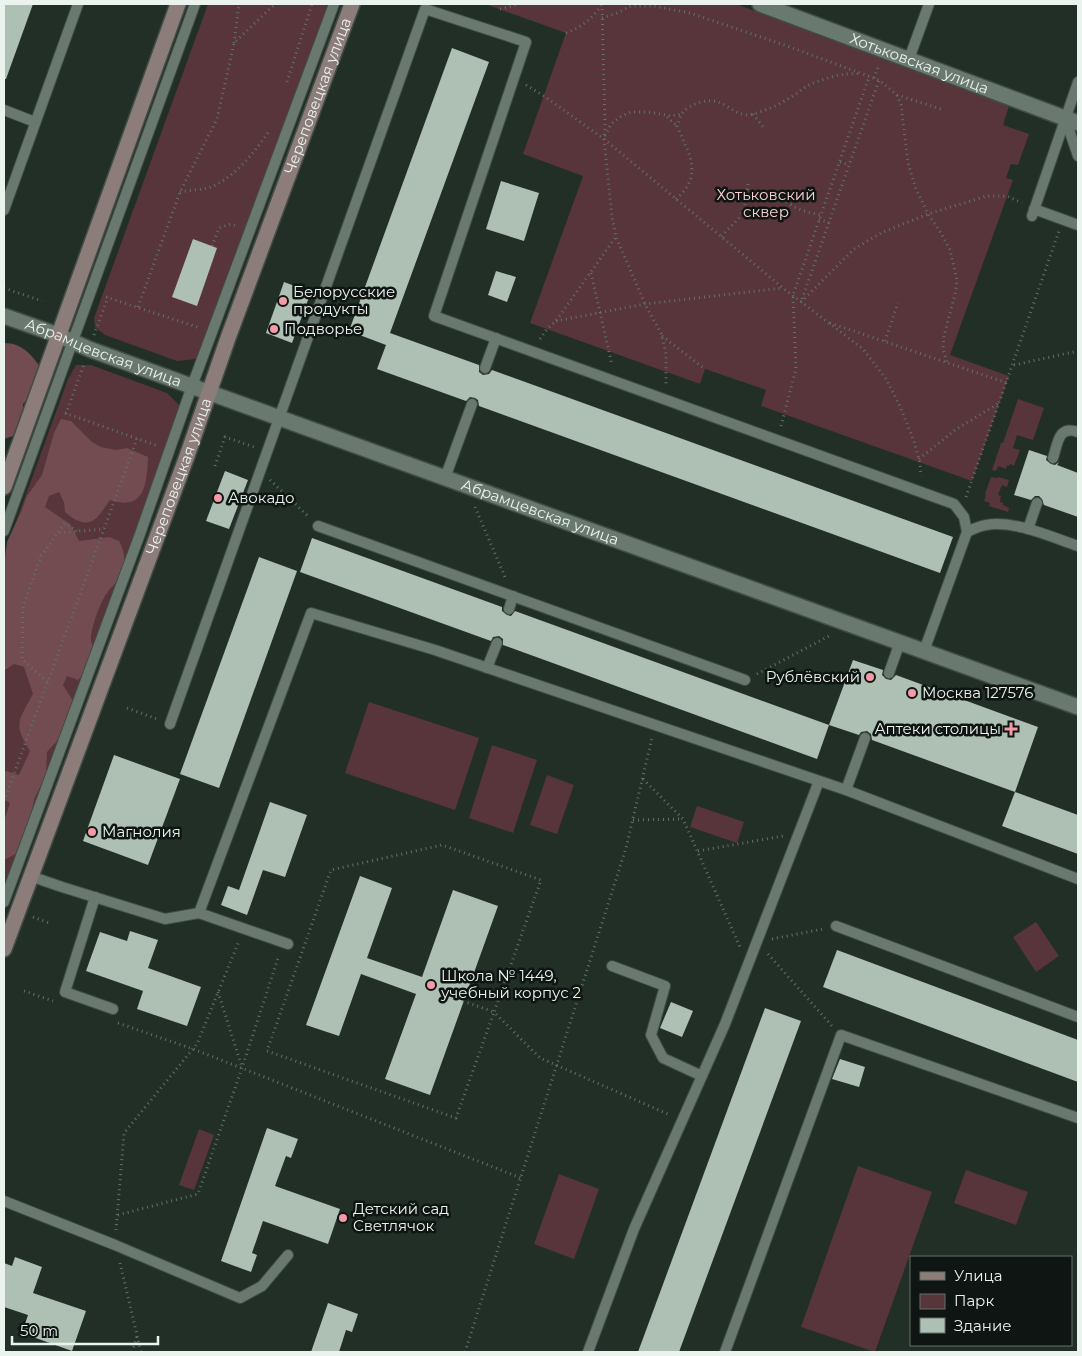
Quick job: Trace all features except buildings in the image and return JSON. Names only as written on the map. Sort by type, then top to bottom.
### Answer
[{"type":"main road","points":[[4,487],[65,338],[178,4]]},
{"type":"main road","name":"Череповецкая улица","points":[[4,949],[352,4]]},
{"type":"street","name":"Хотьковская улица","points":[[760,4],[1072,120]]},
{"type":"street","name":"Абрамцевская улица","points":[[4,316],[90,349],[1078,708]]},
{"type":"lane","points":[[4,210],[78,4]]},
{"type":"lane","points":[[4,531],[65,338],[195,4]]},
{"type":"lane","name":"Череповецкая улица","points":[[4,902],[140,534],[192,386],[334,4]]},
{"type":"lane","points":[[909,59],[929,4]]},
{"type":"lane","points":[[170,724],[425,9],[526,42],[434,316],[954,504],[964,516],[967,532],[924,651]]},
{"type":"lane","points":[[1078,82],[1072,120],[1033,213],[1063,219],[1078,225]]},
{"type":"lane","points":[[4,110],[35,122]]},
{"type":"lane","points":[[1072,120],[1078,156]]},
{"type":"lane","points":[[485,368],[496,338]]},
{"type":"lane","points":[[446,478],[472,404]]},
{"type":"lane","points":[[1053,458],[1063,432],[1071,430],[1078,432]]},
{"type":"lane","points":[[1028,529],[1037,503]]},
{"type":"lane","points":[[967,532],[992,524],[1004,525],[1028,529],[1078,546]]},
{"type":"lane","points":[[318,526],[745,680]]},
{"type":"lane","points":[[509,609],[513,596]]},
{"type":"lane","points":[[199,913],[311,613],[435,650],[846,790],[1078,879]]},
{"type":"lane","points":[[889,673],[900,642]]},
{"type":"lane","points":[[488,668],[497,643]]},
{"type":"lane","points":[[846,790],[866,738]]},
{"type":"lane","points":[[588,1352],[634,1229],[725,1024],[819,781]]},
{"type":"lane","points":[[30,876],[165,919],[199,913],[285,943]]},
{"type":"lane","points":[[95,897],[65,992],[113,1009]]},
{"type":"lane","points":[[836,926],[1078,1017]]},
{"type":"lane","points":[[612,966],[666,986],[651,1035],[663,1058],[702,1076]]},
{"type":"lane","points":[[725,1352],[841,1035],[1078,1118]]},
{"type":"lane","points":[[4,1201],[115,1245],[240,1298],[262,1286],[288,1255]]},
{"type":"path","points":[[138,307],[180,192],[217,119],[234,43],[239,4]]},
{"type":"path","points":[[234,43],[275,4]]},
{"type":"path","points":[[288,81],[312,4]]},
{"type":"path","points":[[500,9],[519,4]]},
{"type":"path","points":[[602,4],[604,139],[612,217],[616,237],[645,304],[662,335],[666,354],[666,400]]},
{"type":"path","points":[[566,33],[576,29],[594,16],[602,4]]},
{"type":"path","points":[[602,18],[631,6],[654,6],[690,13],[879,80],[896,94],[944,110]]},
{"type":"path","points":[[678,126],[682,114],[689,107],[702,102],[715,101],[736,113],[746,116],[786,100],[821,81],[851,73],[869,77]]},
{"type":"path","points":[[777,440],[796,369],[793,296],[869,77]]},
{"type":"path","points":[[514,78],[544,96],[604,139],[783,288],[863,349],[886,378],[914,440],[919,459],[922,492]]},
{"type":"path","points":[[801,302],[879,80]]},
{"type":"path","points":[[896,94],[901,105],[908,163],[916,188],[928,214],[950,250],[956,280],[955,294],[944,336],[943,349],[947,362]]},
{"type":"path","points":[[604,139],[611,124],[631,112],[648,112],[671,116],[682,114]]},
{"type":"path","points":[[660,114],[678,126],[692,160],[691,179],[684,192],[676,199]]},
{"type":"path","points":[[753,114],[763,126]]},
{"type":"path","points":[[180,192],[210,187],[229,176],[252,154],[274,126]]},
{"type":"path","points":[[840,162],[849,165]]},
{"type":"path","points":[[722,237],[727,229],[739,218],[744,209],[748,184]]},
{"type":"path","points":[[780,194],[784,201],[793,207],[820,217],[829,223]]},
{"type":"path","points":[[801,302],[854,249],[881,233],[928,214],[987,196],[1007,196],[1033,213]]},
{"type":"path","points":[[972,484],[1063,219]]},
{"type":"path","points":[[531,351],[547,329],[556,321],[616,237]]},
{"type":"path","points":[[591,273],[616,382]]},
{"type":"path","points":[[4,288],[42,301]]},
{"type":"path","points":[[556,321],[645,304],[783,288]]},
{"type":"path","points":[[103,296],[206,330]]},
{"type":"path","points":[[96,330],[108,298]]},
{"type":"path","points":[[885,341],[898,303]]},
{"type":"path","points":[[827,322],[1007,383]]},
{"type":"path","points":[[662,335],[705,368]]},
{"type":"path","points":[[1013,366],[1078,351]]},
{"type":"path","points":[[66,414],[85,360]]},
{"type":"path","points":[[919,459],[955,430],[1000,402]]},
{"type":"path","points":[[57,411],[159,447]]},
{"type":"path","points":[[215,466],[225,437],[268,452]]},
{"type":"path","points":[[4,801],[137,439]]},
{"type":"path","points":[[261,471],[318,526]]},
{"type":"path","points":[[465,485],[513,596]]},
{"type":"path","points":[[47,682],[22,659],[23,607],[41,556],[65,523],[76,531]]},
{"type":"path","points":[[58,533],[103,529]]},
{"type":"path","points":[[745,680],[851,625]]},
{"type":"path","points":[[127,708],[170,724]]},
{"type":"path","points":[[465,1352],[626,848],[655,725]]},
{"type":"path","points":[[643,779],[683,819],[744,954]]},
{"type":"path","points":[[633,820],[683,819]]},
{"type":"path","points":[[698,851],[800,833]]},
{"type":"path","points":[[442,845],[541,880],[494,1012],[456,1118],[267,1051],[331,870],[442,845]]},
{"type":"path","points":[[757,942],[836,926]]},
{"type":"path","points":[[141,1352],[115,1245],[124,1133],[197,1044],[244,929]]},
{"type":"path","points":[[757,942],[841,1035]]},
{"type":"path","points":[[118,1215],[198,1194],[285,943]]},
{"type":"path","points":[[24,991],[61,1004]]},
{"type":"path","points":[[218,992],[242,1068]]},
{"type":"path","points":[[463,1001],[494,1012],[540,1058],[682,1121]]},
{"type":"path","points":[[118,1023],[193,1049],[522,1178]]},
{"type":"path","points":[[132,1352],[137,1336]]},
{"type":"green space","points":[[208,4],[335,4],[209,345],[196,359],[177,361],[105,335],[95,327],[94,318]]},
{"type":"green space","name":"Хотьковский сквер","points":[[485,4],[736,4],[1009,106],[1003,125],[1029,134],[1018,165],[1011,164],[1006,178],[1013,180],[950,355],[1009,376],[972,481],[761,406],[766,390],[705,369],[700,384],[530,323],[583,176],[523,154],[566,33]]},
{"type":"green space","points":[[76,365],[91,365],[167,393],[181,407],[4,899],[4,555],[68,379]]},
{"type":"green space","points":[[1018,399],[1044,408],[1033,440],[1017,435],[1013,448],[1020,450],[1014,466],[1007,465],[1006,469],[998,466],[996,471],[992,470],[1001,443],[1003,443]]},
{"type":"green space","points":[[991,477],[1009,480],[1007,487],[1002,485],[998,495],[1001,496],[1000,502],[1009,508],[1008,512],[989,506],[990,503],[984,501]]},
{"type":"green space","points":[[369,702],[479,738],[455,810],[345,773]]},
{"type":"green space","points":[[492,745],[537,760],[513,833],[469,818]]},
{"type":"green space","points":[[547,775],[574,785],[557,834],[530,825]]},
{"type":"green space","points":[[697,806],[744,822],[737,843],[690,827]]},
{"type":"green space","points":[[1036,922],[1059,956],[1036,972],[1013,937]]},
{"type":"green space","points":[[199,1129],[214,1135],[194,1190],[179,1185]]},
{"type":"green space","points":[[858,1166],[932,1192],[875,1352],[801,1327]]},
{"type":"green space","points":[[966,1170],[1028,1192],[1016,1225],[954,1203]]},
{"type":"green space","points":[[559,1174],[599,1189],[574,1259],[534,1244]]},
{"type":"shaded area","points":[[4,343],[16,345],[26,350],[41,368],[38,386],[23,404],[23,420],[16,435],[4,439]]},
{"type":"shaded area","points":[[61,419],[71,421],[92,442],[101,447],[116,450],[127,448],[148,457],[147,476],[142,493],[137,499],[122,503],[110,500],[98,517],[85,523],[65,512],[64,502],[59,492],[49,496],[45,507],[70,524],[79,541],[109,537],[119,541],[124,554],[124,569],[120,578],[105,597],[94,623],[91,642],[97,654],[93,663],[78,680],[67,676],[63,685],[75,704],[65,732],[47,752],[46,775],[34,799],[29,829],[17,853],[4,860],[4,821],[10,803],[4,799],[4,772],[19,775],[30,751],[21,734],[20,722],[33,694],[24,667],[14,664],[5,670],[4,680],[4,569],[7,542],[27,496],[42,475],[54,433]]},
{"type":"place","name":"Белорусские продукты","points":[[283,301]]},
{"type":"place","name":"Подворье","points":[[274,329]]},
{"type":"place","name":"Авокадо","points":[[218,498]]},
{"type":"place","name":"Рублёвский","points":[[870,677]]},
{"type":"place","name":"Москва 127576","points":[[912,693]]},
{"type":"place","name":"Аптеки столицы","points":[[1011,729]]},
{"type":"place","name":"Магнолия","points":[[92,832]]},
{"type":"place","name":"Школа № 1449, учебный корпус 2","points":[[431,985]]},
{"type":"place","name":"Детский сад Светлячок","points":[[343,1218]]}]
